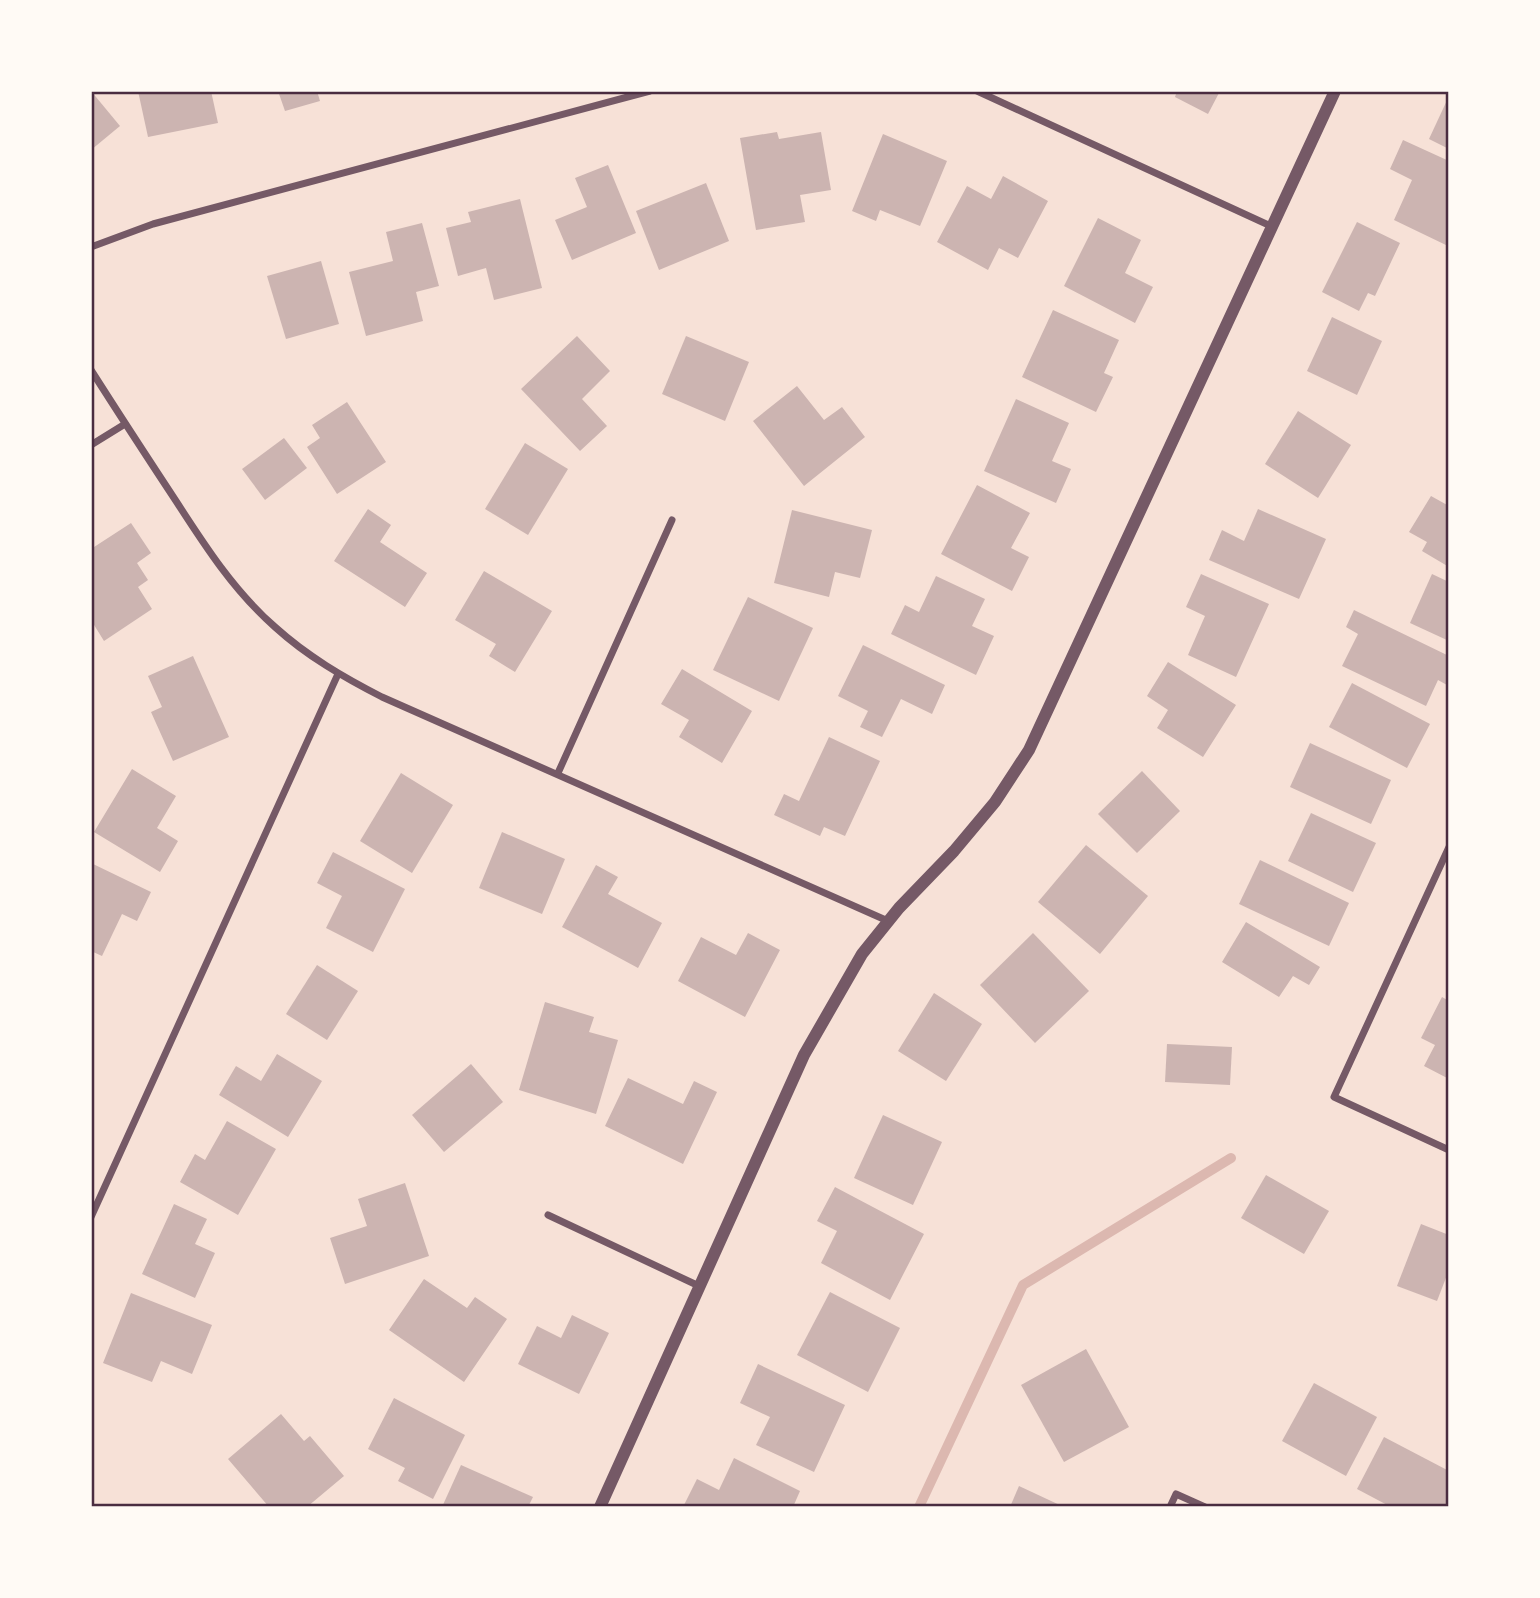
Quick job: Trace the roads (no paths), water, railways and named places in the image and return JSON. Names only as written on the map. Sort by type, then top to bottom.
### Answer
[{"type":"street","points":[[91,247],[153,223],[650,91]]},
{"type":"street","points":[[977,91],[1273,227]]},
{"type":"street","points":[[600,1507],[804,1055],[862,954],[888,921],[954,851],[995,802],[1030,750],[1335,91]]},
{"type":"street","points":[[91,370],[215,560],[242,595],[273,626],[307,654],[382,697],[888,921]]},
{"type":"street","points":[[91,445],[125,424]]},
{"type":"street","points":[[558,773],[672,520]]},
{"type":"street","points":[[91,1217],[338,674]]},
{"type":"street","points":[[1449,846],[1334,1097],[1449,1150]]},
{"type":"street","points":[[548,1216],[699,1286]]},
{"type":"street","points":[[1170,1507],[1176,1494],[1205,1507]]},
{"type":"waterway","points":[[919,1507],[1023,1285],[1231,1158]]}]
